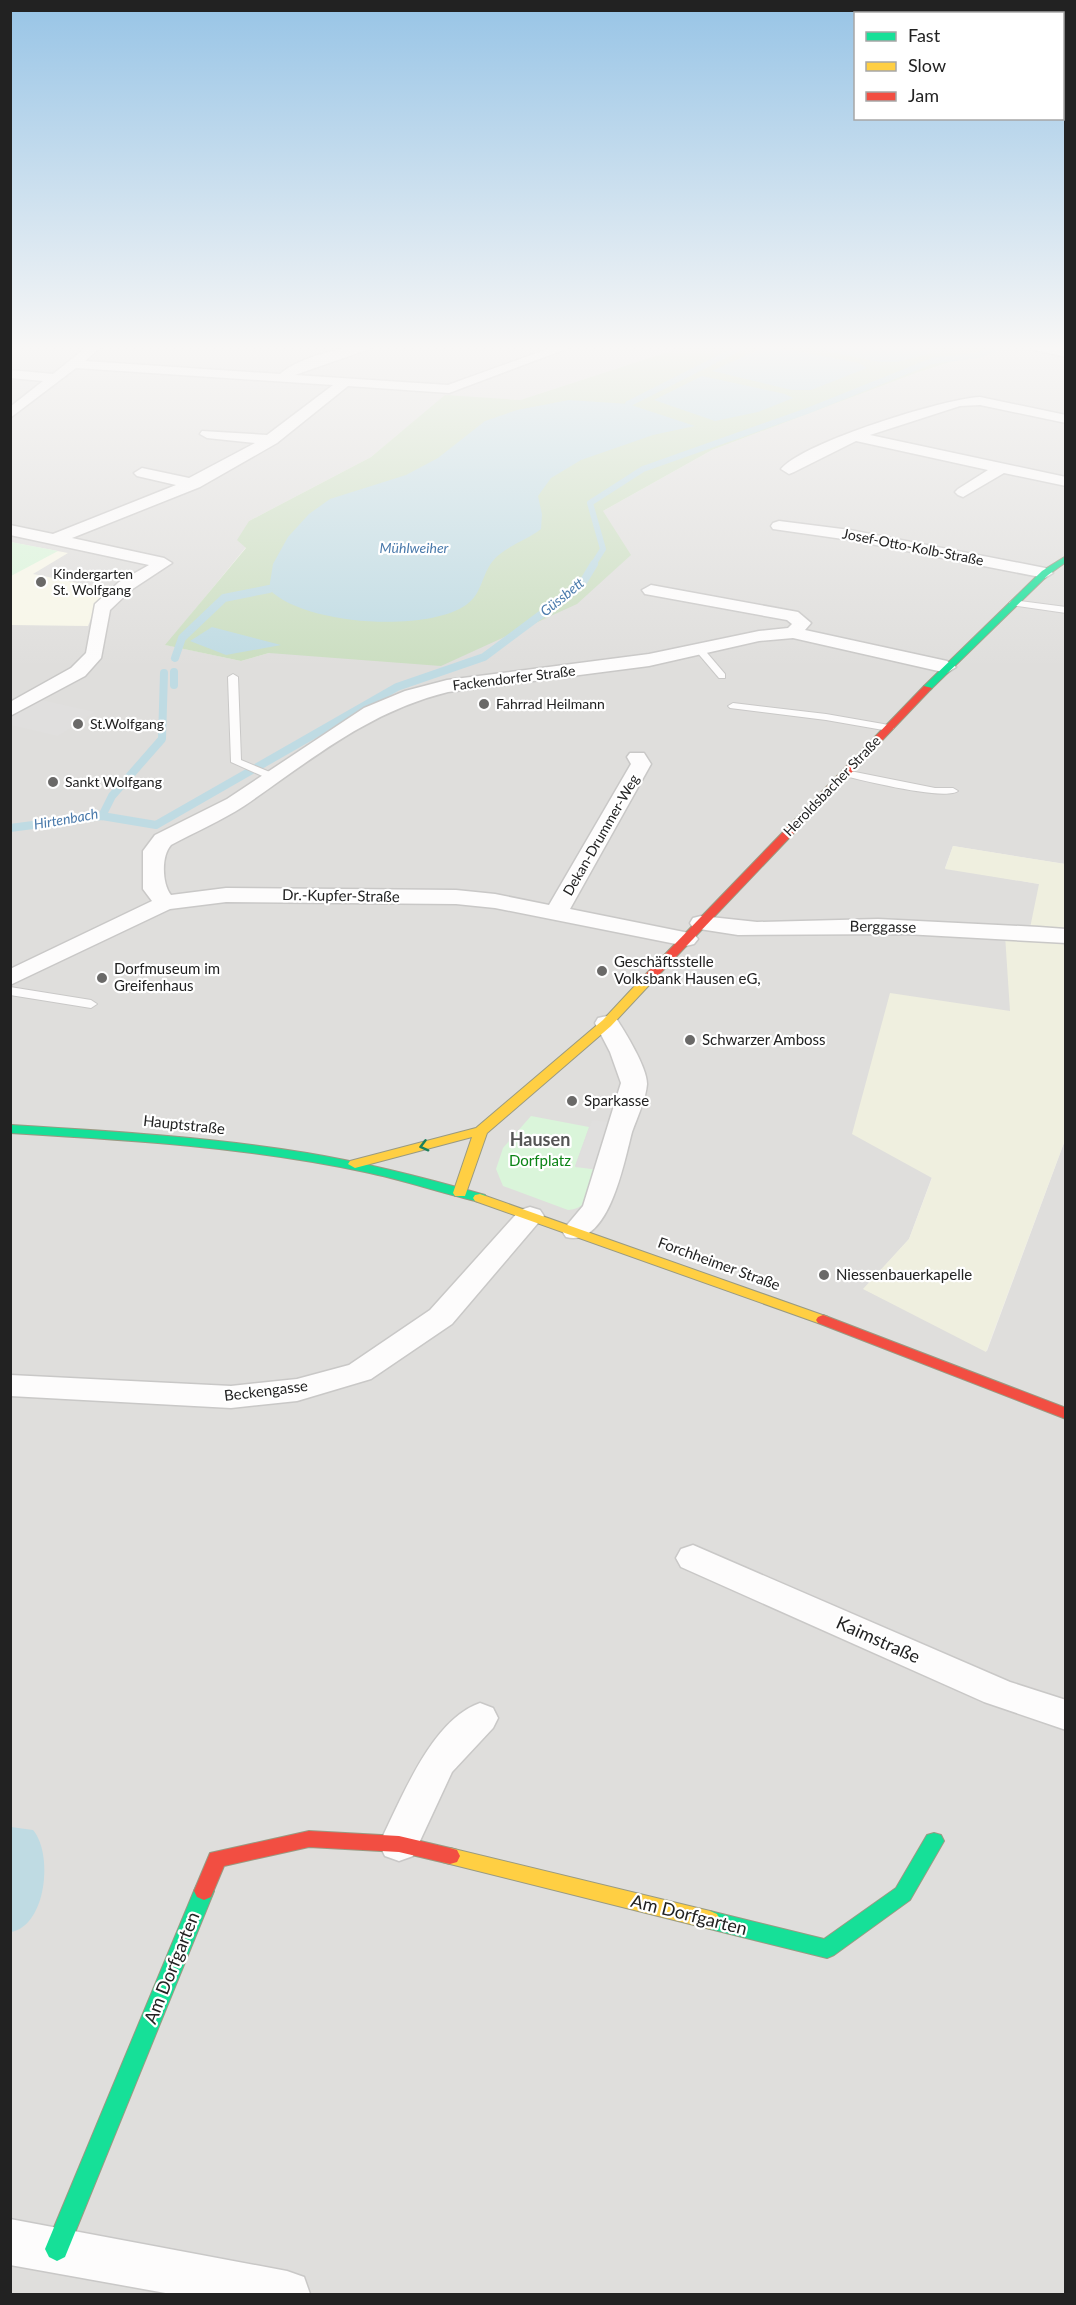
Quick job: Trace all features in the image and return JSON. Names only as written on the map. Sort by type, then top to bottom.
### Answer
[{"type":"street","points":[[55,539],[195,484],[248,454]]},
{"type":"street","points":[[789,469],[819,454]]},
{"type":"street","points":[[935,454],[1065,482]]},
{"type":"street","points":[[963,492],[1001,468]]},
{"type":"street","points":[[142,473],[195,484]]},
{"type":"street","name":"Josef-Otto-Kolb-Straße","points":[[779,526],[850,535],[1045,573]]},
{"type":"street","points":[[10,530],[164,562],[125,586],[101,608],[95,654],[78,672],[10,710]]},
{"type":"street","name":"Heroldsbacher Straße","points":[[354,1165],[481,1131],[607,1023],[947,667],[1045,573],[1065,558]]},
{"type":"street","points":[[651,590],[792,616],[802,623],[793,633]]},
{"type":"street","name":"Fackendorfer Straße","points":[[165,903],[154,889],[154,851],[163,840],[234,803],[370,712],[412,695],[457,684],[603,667],[759,636],[793,633],[947,667]]},
{"type":"street","name":"Dekan-Drummer-Weg","points":[[556,912],[620,806],[641,764],[637,757]]},
{"type":"street","name":"Dr.-Kupfer-Straße","points":[[10,978],[165,903],[226,895],[456,897],[693,931]]},
{"type":"street","name":"Berggasse","points":[[693,931],[850,926],[912,927],[1065,936]]},
{"type":"street","points":[[576,1231],[596,1208],[634,1083],[623,1052],[607,1023]]},
{"type":"street","name":"Hauptstraße","points":[[10,1129],[140,1137],[271,1151],[354,1165]]},
{"type":"street","points":[[460,1193],[481,1131]]},
{"type":"street","name":"Forchheimer Straße","points":[[354,1165],[460,1193],[700,1274],[1065,1414]]},
{"type":"street","name":"Beckengasse","points":[[10,1385],[231,1397],[297,1390],[360,1372],[441,1317],[530,1216]]},
{"type":"street","name":"Kaimstraße","points":[[693,1558],[998,1692],[1065,1715]]},
{"type":"street","points":[[399,1844],[438,1762],[480,1718]]},
{"type":"street","name":"Am Dorfgarten","points":[[57,2248],[217,1859],[309,1839],[399,1844],[827,1949],[903,1894],[934,1841]]},
{"type":"street","points":[[10,2242],[57,2248],[287,2295]]},
{"type":"lane","points":[[1013,603],[1065,610]]},
{"type":"lane","points":[[699,649],[722,676]]},
{"type":"lane","points":[[233,677],[236,762],[273,777]]},
{"type":"lane","points":[[732,706],[826,717],[889,728]]},
{"type":"lane","points":[[845,773],[935,790],[953,791]]},
{"type":"lane","points":[[10,991],[91,1004]]},
{"type":"shaded area","points":[[11,454],[375,454],[249,521],[246,547],[166,645],[241,661],[269,653],[603,511],[706,454],[1065,454],[1065,864],[953,846],[945,868],[1039,884],[1065,933],[1065,960],[1063,942],[1010,1011],[932,1177],[909,1239],[864,1289],[987,1351],[1065,1140],[1065,2294],[11,2294]]},
{"type":"shaded area","name":"Kindergarten St. Wolfgang","points":[[10,542],[68,553],[33,574],[113,590],[99,599],[88,626],[11,625]]},
{"type":"shaded area","points":[[37,699],[95,712],[58,736],[11,725],[11,715]]},
{"type":"shaded area","points":[[592,1120],[617,1123],[600,1170],[575,1167]]},
{"type":"green space","points":[[375,454],[706,454],[603,511],[631,555],[577,604],[441,666],[269,653],[241,661],[165,645],[246,548],[237,540],[249,521]]},
{"type":"green space","points":[[11,542],[58,551],[11,576]]},
{"type":"green space","points":[[953,846],[1065,864],[1065,933],[1030,928],[1039,884],[945,869]]},
{"type":"green space","points":[[1005,935],[1063,942],[1066,960],[1065,1140],[986,1352],[863,1289],[909,1239],[932,1178],[852,1134],[890,993],[1010,1011]]},
{"type":"green space","name":"Dorfplatz","points":[[531,1116],[589,1127],[575,1166],[600,1170],[590,1196],[582,1206],[568,1210],[503,1186],[496,1169],[503,1148]]},
{"type":"water","name":"Mühlweiher","points":[[444,454],[600,454],[581,460],[551,478],[538,496],[542,514],[541,529],[497,557],[488,568],[471,601],[447,614],[395,622],[335,617],[308,611],[285,601],[269,589],[273,564],[288,537],[309,514],[330,499],[406,475]]},
{"type":"water","points":[[212,627],[281,645],[226,655],[190,641]]},
{"type":"water","points":[[11,1827],[33,1830],[43,1855],[44,1871],[39,1903],[32,1916],[23,1927],[11,1932]]},
{"type":"waterway","name":"Güssbett","points":[[593,565],[603,549],[590,503],[643,469],[687,454]]},
{"type":"waterway","name":"Güssbett","points":[[102,816],[156,825],[397,687],[484,657],[582,584],[594,564]]},
{"type":"waterway","name":"Hirtenbach","points":[[175,658],[182,638],[224,598],[269,589]]},
{"type":"waterway","points":[[174,672],[174,685]]},
{"type":"waterway","name":"Hirtenbach","points":[[102,816],[112,796],[162,739],[164,673]]},
{"type":"waterway","name":"Hirtenbach","points":[[10,828],[102,816]]},
{"type":"traffic: fast","points":[[927,688],[1045,573],[1066,558]]},
{"type":"traffic: fast","points":[[10,1129],[248,1148],[365,1168],[423,1181],[480,1198]]},
{"type":"traffic: fast","points":[[710,1920],[827,1949],[903,1894],[934,1841]]},
{"type":"traffic: fast","points":[[57,2249],[204,1891]]},
{"type":"traffic: slow","points":[[355,1164],[481,1131],[607,1023],[648,979]]},
{"type":"traffic: slow","points":[[460,1193],[481,1131]]},
{"type":"traffic: slow","points":[[480,1198],[823,1320]]},
{"type":"traffic: slow","points":[[450,1856],[710,1920]]},
{"type":"traffic: jam","points":[[648,979],[927,688]]},
{"type":"traffic: jam","points":[[823,1320],[1066,1414]]},
{"type":"traffic: jam","points":[[204,1891],[217,1859],[309,1839],[399,1844],[450,1856]]},
{"type":"place","name":"Kindergarten St. Wolfgang","points":[[41,582]]},
{"type":"place","name":"Fahrrad Heilmann","points":[[484,704]]},
{"type":"place","name":"St.Wolfgang","points":[[78,724]]},
{"type":"place","name":"Sankt Wolfgang","points":[[53,782]]},
{"type":"place","name":"Geschäftsstelle Volksbank Hausen eG,","points":[[602,971]]},
{"type":"place","name":"Dorfmuseum im Greifenhaus","points":[[102,978]]},
{"type":"place","name":"Schwarzer Amboss","points":[[690,1040]]},
{"type":"place","name":"Sparkasse","points":[[572,1101]]},
{"type":"place","name":"Niessenbauerkapelle","points":[[824,1275]]},
{"type":"district","name":"Hausen","points":[[540,1140]]}]
